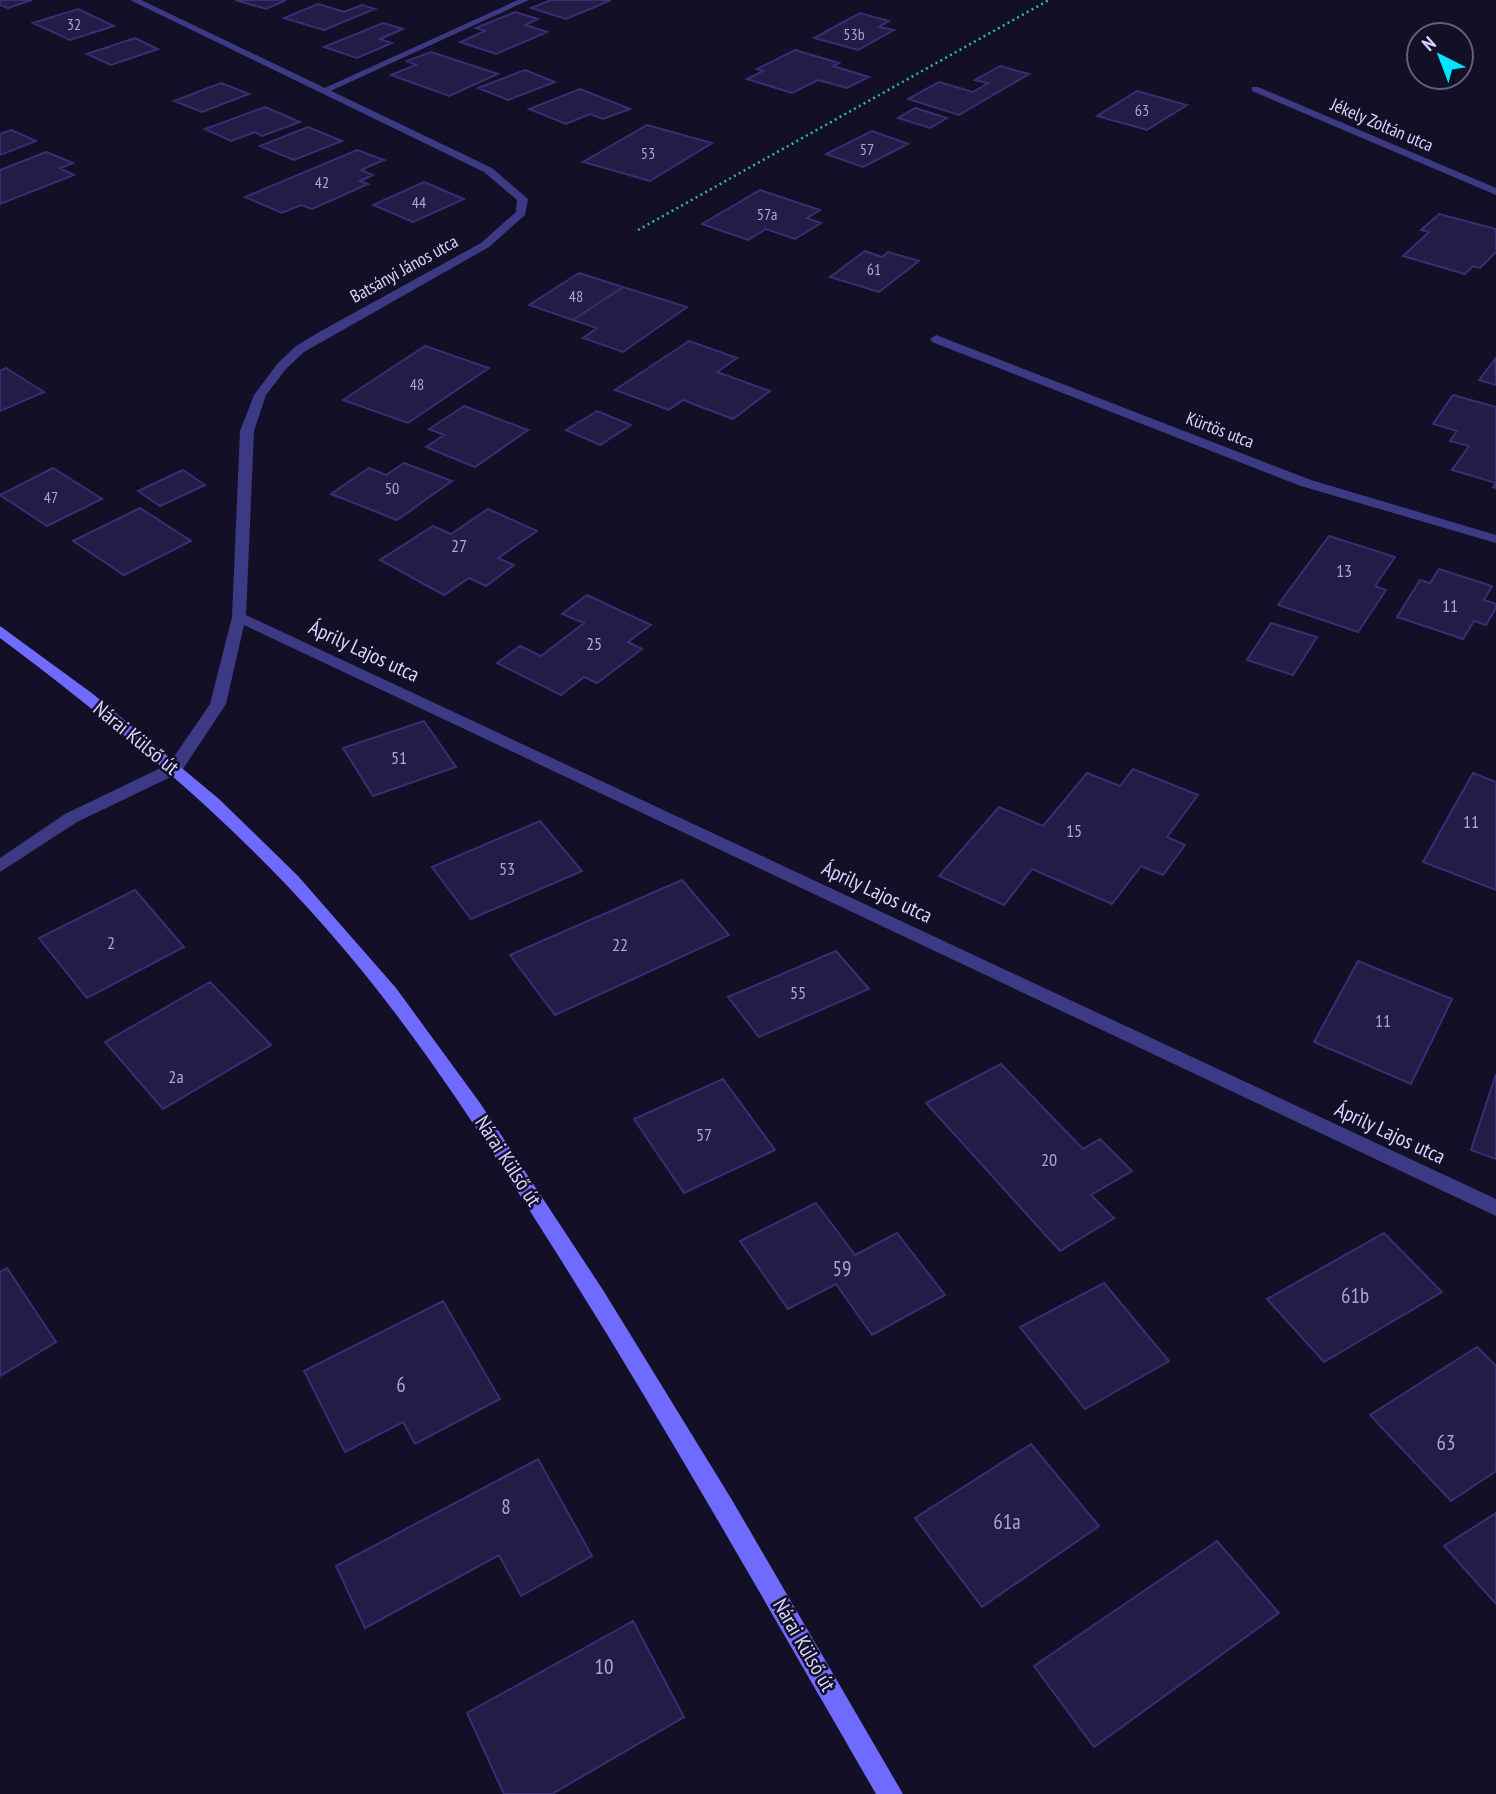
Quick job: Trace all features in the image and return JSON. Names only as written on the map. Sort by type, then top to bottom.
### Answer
[{"type":"street","name":"Batsányi János utca","points":[[134,0],[488,170],[523,199],[521,213],[485,245],[300,349],[282,366],[260,395],[247,431],[239,617],[218,704],[175,768]]},
{"type":"street","points":[[323,91],[525,0]]},
{"type":"street","name":"Jékely Zoltán utca","points":[[1255,89],[1496,192]]},
{"type":"street","name":"Kürtös utca","points":[[936,339],[1306,483],[1496,539]]},
{"type":"street","name":"Áprily Lajos utca","points":[[239,617],[1496,1208]]},
{"type":"street","name":"Nárai Külső út","points":[[0,631],[175,768],[250,837],[329,920],[386,987],[475,1110],[642,1368],[890,1794]]},
{"type":"street","points":[[0,866],[71,818],[175,768]]},
{"type":"path","points":[[638,230],[1049,0]]},
{"type":"building","points":[[0,0],[32,0],[8,8],[0,5]]},
{"type":"building","points":[[235,0],[286,0],[266,9]]},
{"type":"building","points":[[551,0],[611,0],[566,19],[531,8]]},
{"type":"building","points":[[318,4],[344,12],[362,5],[375,9],[324,30],[284,18]]},
{"type":"building","points":[[78,9],[114,26],[70,40],[33,23]]},
{"type":"building","points":[[515,12],[538,19],[525,25],[547,32],[496,54],[460,42],[485,31],[476,28]]},
{"type":"building","points":[[860,13],[889,21],[879,27],[894,30],[858,50],[814,38]]},
{"type":"building","points":[[383,23],[403,29],[380,39],[392,43],[357,58],[324,47]]},
{"type":"building","points":[[135,38],[158,49],[111,65],[87,54]]},
{"type":"building","points":[[795,50],[839,63],[833,66],[869,77],[847,88],[818,80],[792,93],[747,79],[763,71],[757,69]]},
{"type":"building","points":[[431,52],[498,74],[449,96],[391,75],[416,65],[407,61]]},
{"type":"building","points":[[1000,66],[1029,74],[959,115],[908,99],[939,82],[973,92],[988,83],[975,80]]},
{"type":"building","points":[[525,70],[555,82],[508,100],[478,88]]},
{"type":"building","points":[[221,83],[249,94],[202,112],[174,101]]},
{"type":"building","points":[[580,89],[630,109],[603,119],[590,114],[566,124],[529,109]]},
{"type":"building","points":[[1137,91],[1187,105],[1147,130],[1097,116]]},
{"type":"building","points":[[265,107],[300,122],[262,136],[255,132],[231,141],[205,129]]},
{"type":"building","points":[[915,108],[947,118],[930,128],[898,118]]},
{"type":"building","points":[[647,125],[712,143],[650,181],[583,162]]},
{"type":"building","points":[[308,127],[342,141],[294,160],[260,146]]},
{"type":"building","points":[[11,130],[36,141],[0,155],[0,134]]},
{"type":"building","points":[[872,131],[908,144],[863,167],[826,154]]},
{"type":"building","points":[[357,150],[384,160],[361,170],[373,175],[360,181],[368,184],[312,209],[301,205],[282,213],[245,197]]},
{"type":"building","points":[[46,152],[73,163],[60,168],[74,175],[0,204],[0,170]]},
{"type":"building","points":[[424,182],[464,199],[413,222],[373,205]]},
{"type":"building","points":[[760,190],[820,210],[807,218],[821,223],[795,239],[766,229],[748,240],[702,224]]},
{"type":"building","points":[[1439,214],[1496,229],[1496,252],[1480,268],[1473,266],[1465,274],[1403,256],[1429,232],[1421,230]]},
{"type":"building","points":[[865,251],[882,257],[888,252],[919,261],[879,292],[830,277]]},
{"type":"building","points":[[579,273],[623,287],[573,320],[529,305]]},
{"type":"building","points":[[623,287],[687,307],[623,352],[583,338],[597,328],[573,320]]},
{"type":"building","points":[[689,341],[737,358],[717,372],[770,391],[733,419],[683,400],[669,410],[615,390]]},
{"type":"building","points":[[425,346],[489,368],[408,423],[343,400]]},
{"type":"building","points":[[1495,359],[1496,385],[1479,380]]},
{"type":"building","points":[[6,368],[44,392],[0,411],[0,371]]},
{"type":"building","points":[[1453,395],[1496,407],[1496,483],[1452,470],[1469,446],[1450,441],[1457,431],[1433,424]]},
{"type":"building","points":[[464,406],[528,430],[475,467],[426,447],[444,435],[429,429]]},
{"type":"building","points":[[597,411],[631,425],[600,445],[566,430]]},
{"type":"building","points":[[404,463],[452,481],[397,520],[331,494],[369,468],[386,475]]},
{"type":"building","points":[[53,468],[102,499],[47,526],[0,495]]},
{"type":"building","points":[[183,470],[205,485],[160,506],[138,491]]},
{"type":"building","points":[[140,508],[191,541],[124,575],[73,541]]},
{"type":"building","points":[[488,509],[537,531],[498,558],[514,565],[486,586],[469,578],[444,595],[380,560],[433,526],[451,534]]},
{"type":"building","points":[[1329,536],[1395,557],[1375,586],[1386,590],[1358,632],[1278,605]]},
{"type":"building","points":[[1439,569],[1492,586],[1484,600],[1496,604],[1496,608],[1486,625],[1474,621],[1463,639],[1397,617],[1420,580],[1430,583]]},
{"type":"building","points":[[587,595],[651,625],[628,642],[642,649],[597,683],[584,677],[561,695],[497,663],[520,646],[541,656],[584,623],[562,614]]},
{"type":"building","points":[[1271,623],[1317,637],[1293,675],[1247,660]]},
{"type":"building","points":[[424,721],[456,767],[373,796],[343,748]]},
{"type":"building","points":[[1133,769],[1198,795],[1167,837],[1185,845],[1163,875],[1141,866],[1112,904],[1032,869],[1004,905],[939,876],[999,807],[1043,826],[1087,773],[1120,786]]},
{"type":"building","points":[[1473,773],[1496,782],[1496,890],[1423,862]]},
{"type":"building","points":[[540,821],[582,871],[471,919],[432,867]]},
{"type":"building","points":[[682,880],[729,935],[555,1015],[510,955]]},
{"type":"building","points":[[135,890],[184,947],[87,998],[39,938]]},
{"type":"building","points":[[836,951],[869,989],[759,1037],[728,997]]},
{"type":"building","points":[[1358,961],[1452,999],[1411,1084],[1314,1042]]},
{"type":"building","points":[[210,982],[271,1045],[163,1109],[105,1042]]},
{"type":"building","points":[[1001,1064],[1083,1149],[1100,1139],[1132,1171],[1091,1195],[1114,1218],[1060,1251],[926,1103]]},
{"type":"building","points":[[1496,1074],[1496,1159],[1471,1150]]},
{"type":"building","points":[[723,1079],[775,1150],[684,1193],[634,1119]]},
{"type":"building","points":[[816,1203],[855,1255],[897,1233],[945,1295],[872,1335],[836,1284],[788,1309],[740,1241]]},
{"type":"building","points":[[1384,1233],[1442,1292],[1324,1362],[1267,1299]]},
{"type":"building","points":[[7,1268],[56,1342],[0,1376],[0,1272]]},
{"type":"building","points":[[1104,1283],[1169,1361],[1085,1409],[1020,1327]]},
{"type":"building","points":[[443,1301],[500,1399],[415,1444],[403,1422],[345,1452],[304,1371]]},
{"type":"building","points":[[1477,1347],[1496,1366],[1496,1471],[1451,1501],[1370,1415]]},
{"type":"building","points":[[1031,1444],[1099,1526],[982,1607],[915,1518]]},
{"type":"building","points":[[538,1459],[592,1556],[521,1596],[499,1555],[365,1628],[336,1566]]},
{"type":"building","points":[[1496,1513],[1496,1604],[1444,1546]]},
{"type":"building","points":[[1217,1541],[1279,1613],[1094,1747],[1034,1666]]},
{"type":"building","points":[[633,1621],[684,1717],[552,1794],[504,1794],[467,1713]]}]
